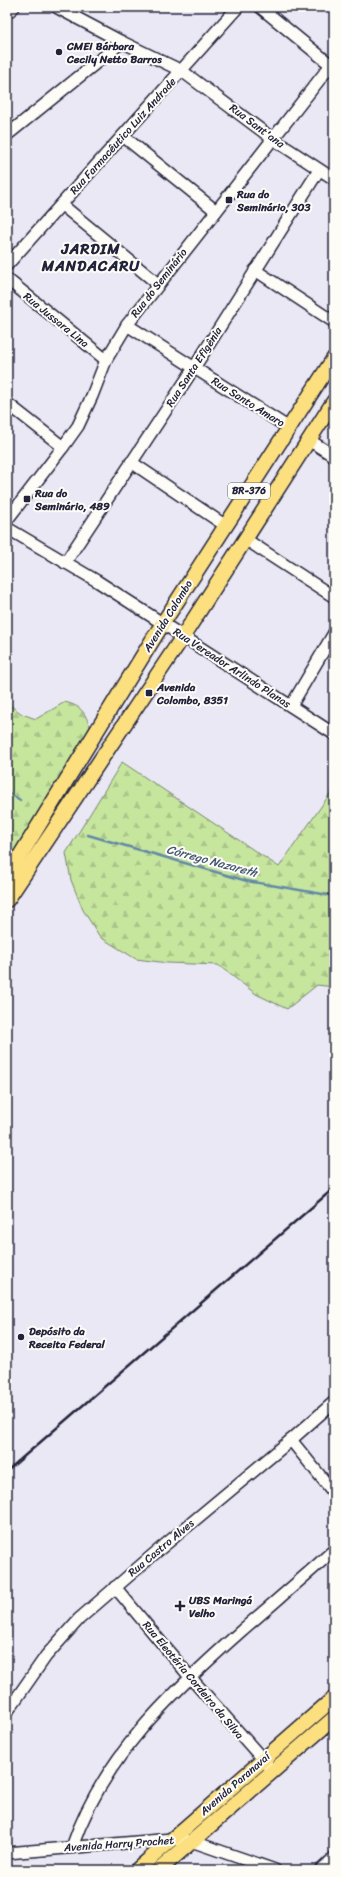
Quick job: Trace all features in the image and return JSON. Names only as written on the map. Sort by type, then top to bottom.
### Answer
[{"type":"main road","name":"Avenida Colombo","points":[[7,877],[164,623],[334,358]]},
{"type":"main road","name":"Avenida Colombo","points":[[7,900],[183,636],[334,401]]},
{"type":"main road","points":[[257,478],[276,490]]},
{"type":"main road","name":"Avenida Paranavaí","points":[[137,1870],[334,1698]]},
{"type":"main road","name":"Avenida Paranavaí","points":[[159,1870],[334,1718]]},
{"type":"street","points":[[7,13],[14,7]]},
{"type":"street","name":"Rua Sant'ana","points":[[56,7],[122,42],[182,70],[273,139],[334,180]]},
{"type":"street","name":"Rua Farmacêutico Luiz Andrade","points":[[7,265],[238,7]]},
{"type":"street","points":[[260,7],[332,64]]},
{"type":"street","points":[[7,135],[122,42]]},
{"type":"street","name":"Rua do Seminário","points":[[7,520],[63,447],[86,410],[106,360],[127,324],[332,64]]},
{"type":"street","points":[[123,136],[216,211]]},
{"type":"street","name":"Rua Santa Efigênia","points":[[65,563],[130,462],[194,368],[319,170]]},
{"type":"street","points":[[62,205],[158,284]]},
{"type":"street","points":[[256,270],[334,322]]},
{"type":"street","name":"Rua Jussara Lina","points":[[7,279],[106,360]]},
{"type":"street","name":"Rua Santo Amaro","points":[[127,324],[289,428]]},
{"type":"street","points":[[7,403],[63,447]]},
{"type":"street","points":[[309,440],[334,456]]},
{"type":"street","points":[[130,462],[226,526]]},
{"type":"street","name":"Rua Vereador Arlindo Planas","points":[[7,528],[164,623],[334,734]]},
{"type":"street","points":[[245,539],[334,597]]},
{"type":"street","points":[[291,706],[334,633]]},
{"type":"street","name":"Rua Castro Alves","points":[[7,1712],[46,1656],[79,1620],[115,1587],[291,1440],[334,1402]]},
{"type":"street","points":[[291,1440],[334,1493]]},
{"type":"street","points":[[72,1848],[80,1823],[98,1788],[123,1751],[155,1713],[190,1676],[334,1550]]},
{"type":"street","name":"Rua Eleotéria Cordeiro da Silva","points":[[115,1587],[273,1771]]},
{"type":"street","name":"Avenida Harry Prochet","points":[[7,1853],[172,1839],[191,1841],[275,1870]]},
{"type":"street","points":[[320,1870],[334,1858]]},
{"type":"green space","points":[[65,702],[79,708],[86,716],[90,726],[84,742],[13,857],[7,854],[7,703],[22,714],[36,719]]},
{"type":"green space","points":[[122,762],[279,867],[334,788],[334,987],[317,985],[287,1009],[256,994],[218,965],[168,963],[136,959],[100,937],[83,910],[71,880],[66,853]]},
{"type":"waterway","name":"Córrego Nazareth","points":[[7,792],[20,800]]},
{"type":"waterway","name":"Córrego Nazareth","points":[[88,835],[247,881],[334,896]]},
{"type":"railway","points":[[7,1471],[334,1188]]},
{"type":"place","name":"CMEI Bárbara Cecily Netto Barros","points":[[59,52]]},
{"type":"place","name":"Rua do Seminário, 303","points":[[229,200]]},
{"type":"place","name":"Rua do Seminário, 489","points":[[27,499]]},
{"type":"place","name":"Avenida Colombo, 8351","points":[[149,693]]},
{"type":"place","name":"Depósito da Receita Federal","points":[[21,1337]]},
{"type":"place","name":"UBS Maringá Velho","points":[[180,1606]]},
{"type":"district","name":"JARDIM MANDACARU","points":[[91,258]]}]
